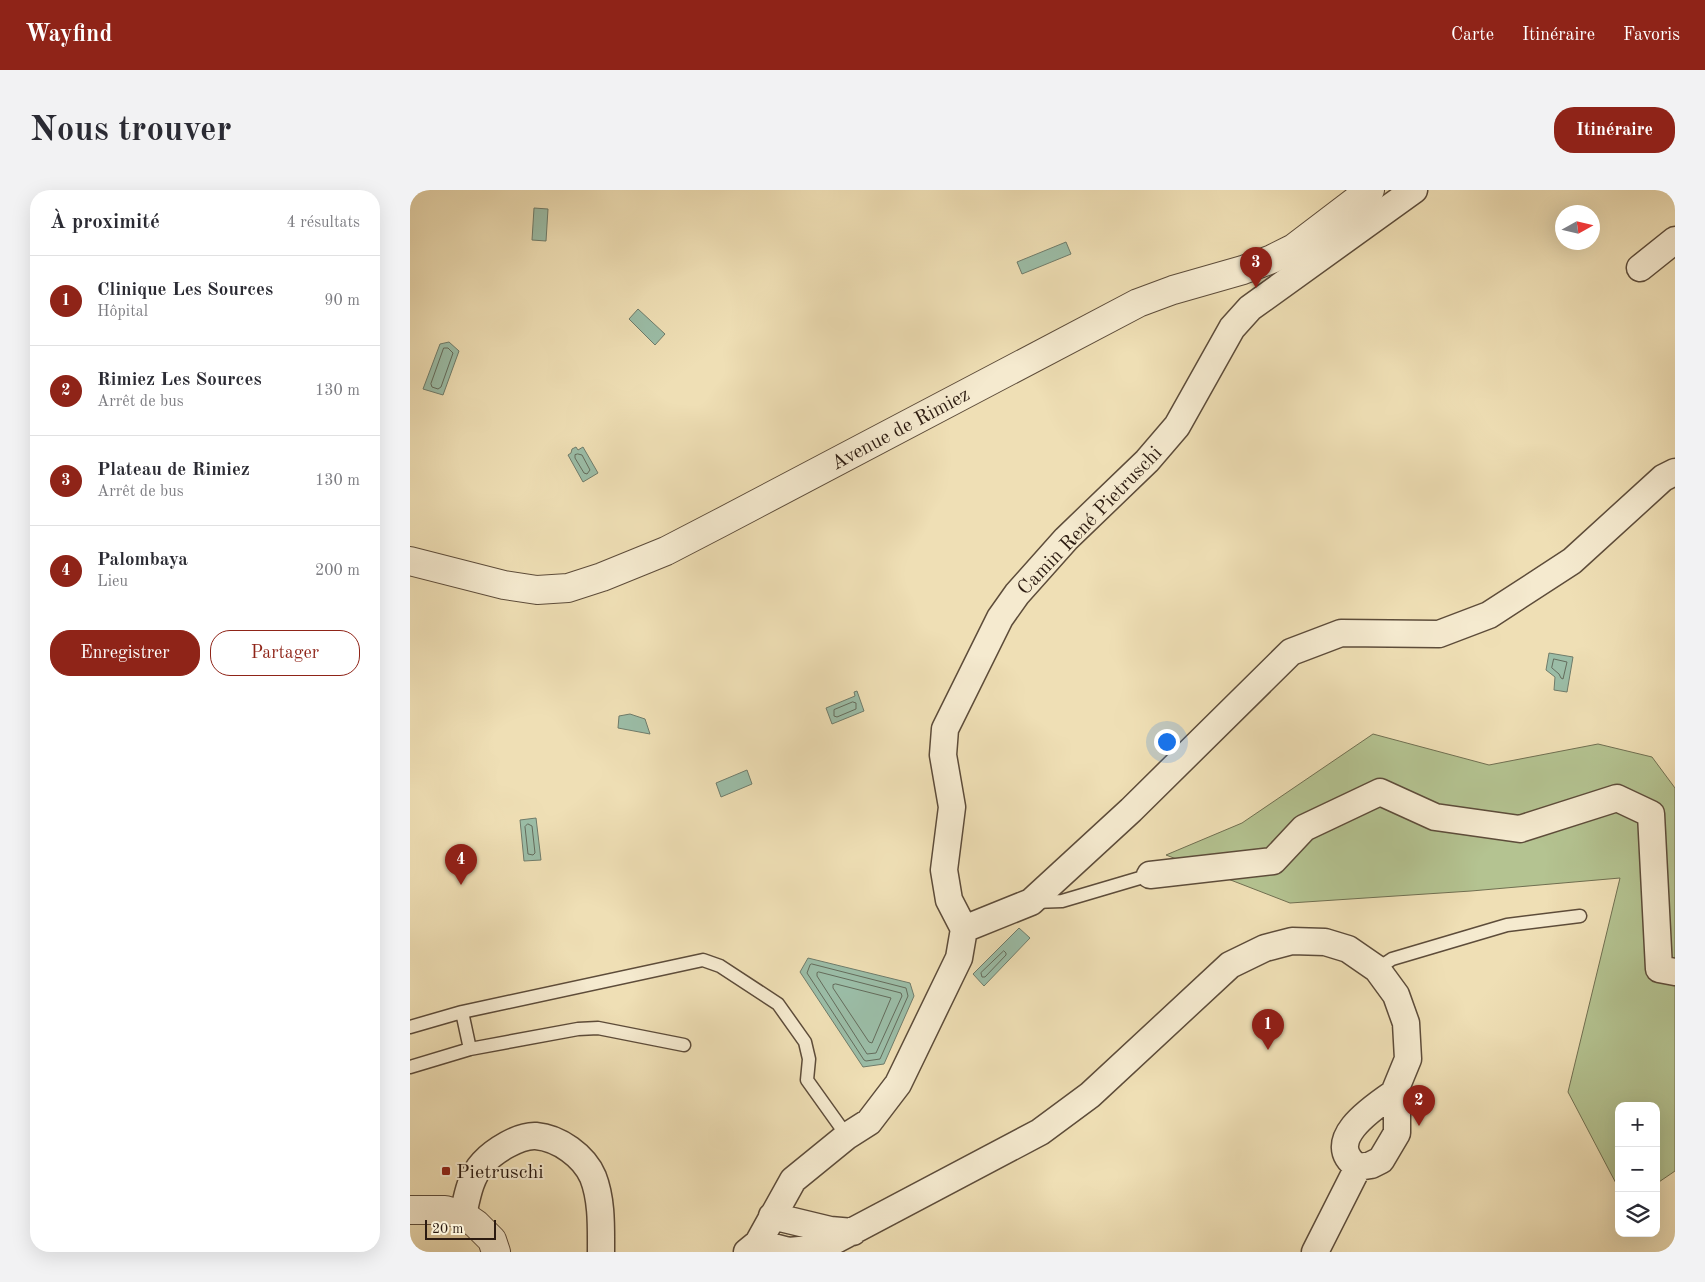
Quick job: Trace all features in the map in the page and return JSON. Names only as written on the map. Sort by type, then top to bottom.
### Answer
[{"type":"street","name":"Avenue de Rimiez","points":[[410,561],[504,585],[537,590],[568,588],[641,562],[720,524],[1138,303],[1173,290],[1243,270],[1294,248],[1370,190]]},
{"type":"street","name":"Camin René Pietruschi","points":[[964,929],[948,900],[944,870],[952,807],[943,754],[943,742],[945,729],[1000,618],[1017,594],[1066,539],[1141,467],[1177,426],[1232,328],[1250,308],[1414,190]]},
{"type":"street","points":[[1640,268],[1675,240]]},
{"type":"street","points":[[1394,1093],[1375,1106],[1356,1123],[1344,1143],[1349,1161],[1358,1167],[1371,1166],[1381,1160],[1397,1133],[1394,1093],[1408,1059],[1406,1022],[1396,995],[1377,969],[1348,949],[1325,942],[1292,941],[1264,948],[1230,965],[1090,1095],[1040,1132],[830,1243],[798,1251],[752,1248],[793,1180],[847,1136],[869,1122],[898,1084],[959,958],[964,929],[1031,902],[1131,810],[1291,652],[1341,633],[1439,634],[1489,615],[1572,561],[1662,478],[1675,472]]},
{"type":"street","points":[[1150,875],[1273,860],[1304,828],[1380,792],[1435,817],[1520,829],[1617,798],[1651,814],[1659,969],[1675,972]]},
{"type":"street","points":[[463,1216],[469,1186],[482,1164],[495,1152],[511,1142],[535,1136],[543,1138],[558,1142],[579,1156],[592,1176],[601,1219],[601,1252]]},
{"type":"street","points":[[1315,1252],[1358,1167]]},
{"type":"street","points":[[410,1210],[445,1210],[463,1216],[476,1224],[492,1240],[496,1252]]},
{"type":"street","points":[[772,1216],[830,1230],[853,1232]]},
{"type":"lane","points":[[1031,902],[1062,901],[1150,875]]},
{"type":"lane","points":[[1377,969],[1392,959],[1507,925],[1580,916]]},
{"type":"lane","points":[[410,1027],[462,1012],[703,960],[720,966],[778,1004],[805,1042],[809,1059],[807,1080],[847,1136]]},
{"type":"lane","points":[[462,1012],[470,1049]]},
{"type":"lane","points":[[410,1067],[470,1049],[578,1029],[598,1028],[684,1045]]},
{"type":"shaded area","points":[[1373,734],[1489,765],[1598,744],[1652,757],[1675,788],[1675,1171],[1660,1181],[1660,1102],[1615,1102],[1615,1181],[1568,1092],[1620,878],[1471,891],[1290,903],[1166,855],[1242,823]]},
{"type":"water","points":[[534,208],[548,209],[546,241],[532,240]]},
{"type":"water","points":[[1066,242],[1071,254],[1022,274],[1017,262]]},
{"type":"water","points":[[638,309],[665,334],[655,345],[629,319]]},
{"type":"water","points":[[449,342],[459,351],[443,395],[423,389],[440,344]]},
{"type":"water","points":[[576,447],[578,450],[583,447],[598,473],[583,482],[568,455]]},
{"type":"water","points":[[1549,653],[1573,657],[1567,692],[1554,690],[1555,677],[1546,670]]},
{"type":"water","points":[[857,691],[864,711],[832,724],[826,708],[855,696],[854,692]]},
{"type":"water","points":[[630,714],[645,719],[650,734],[618,728],[619,716]]},
{"type":"water","points":[[747,770],[752,784],[721,797],[716,783]]},
{"type":"water","points":[[536,818],[541,860],[524,861],[520,820]]},
{"type":"water","points":[[1019,928],[1030,938],[984,986],[973,974]]},
{"type":"water","points":[[808,958],[910,983],[914,996],[884,1064],[863,1067],[800,972]]},
{"type":"place","name":"Plateau de Rimiez","points":[[1256,288]]},
{"type":"place","name":"Palombaya","points":[[461,885]]},
{"type":"place","name":"Clinique Les Sources","points":[[1268,1050]]},
{"type":"place","name":"Rimiez Les Sources","points":[[1419,1126]]},
{"type":"place","name":"Pietruschi","points":[[446,1171]]}]
